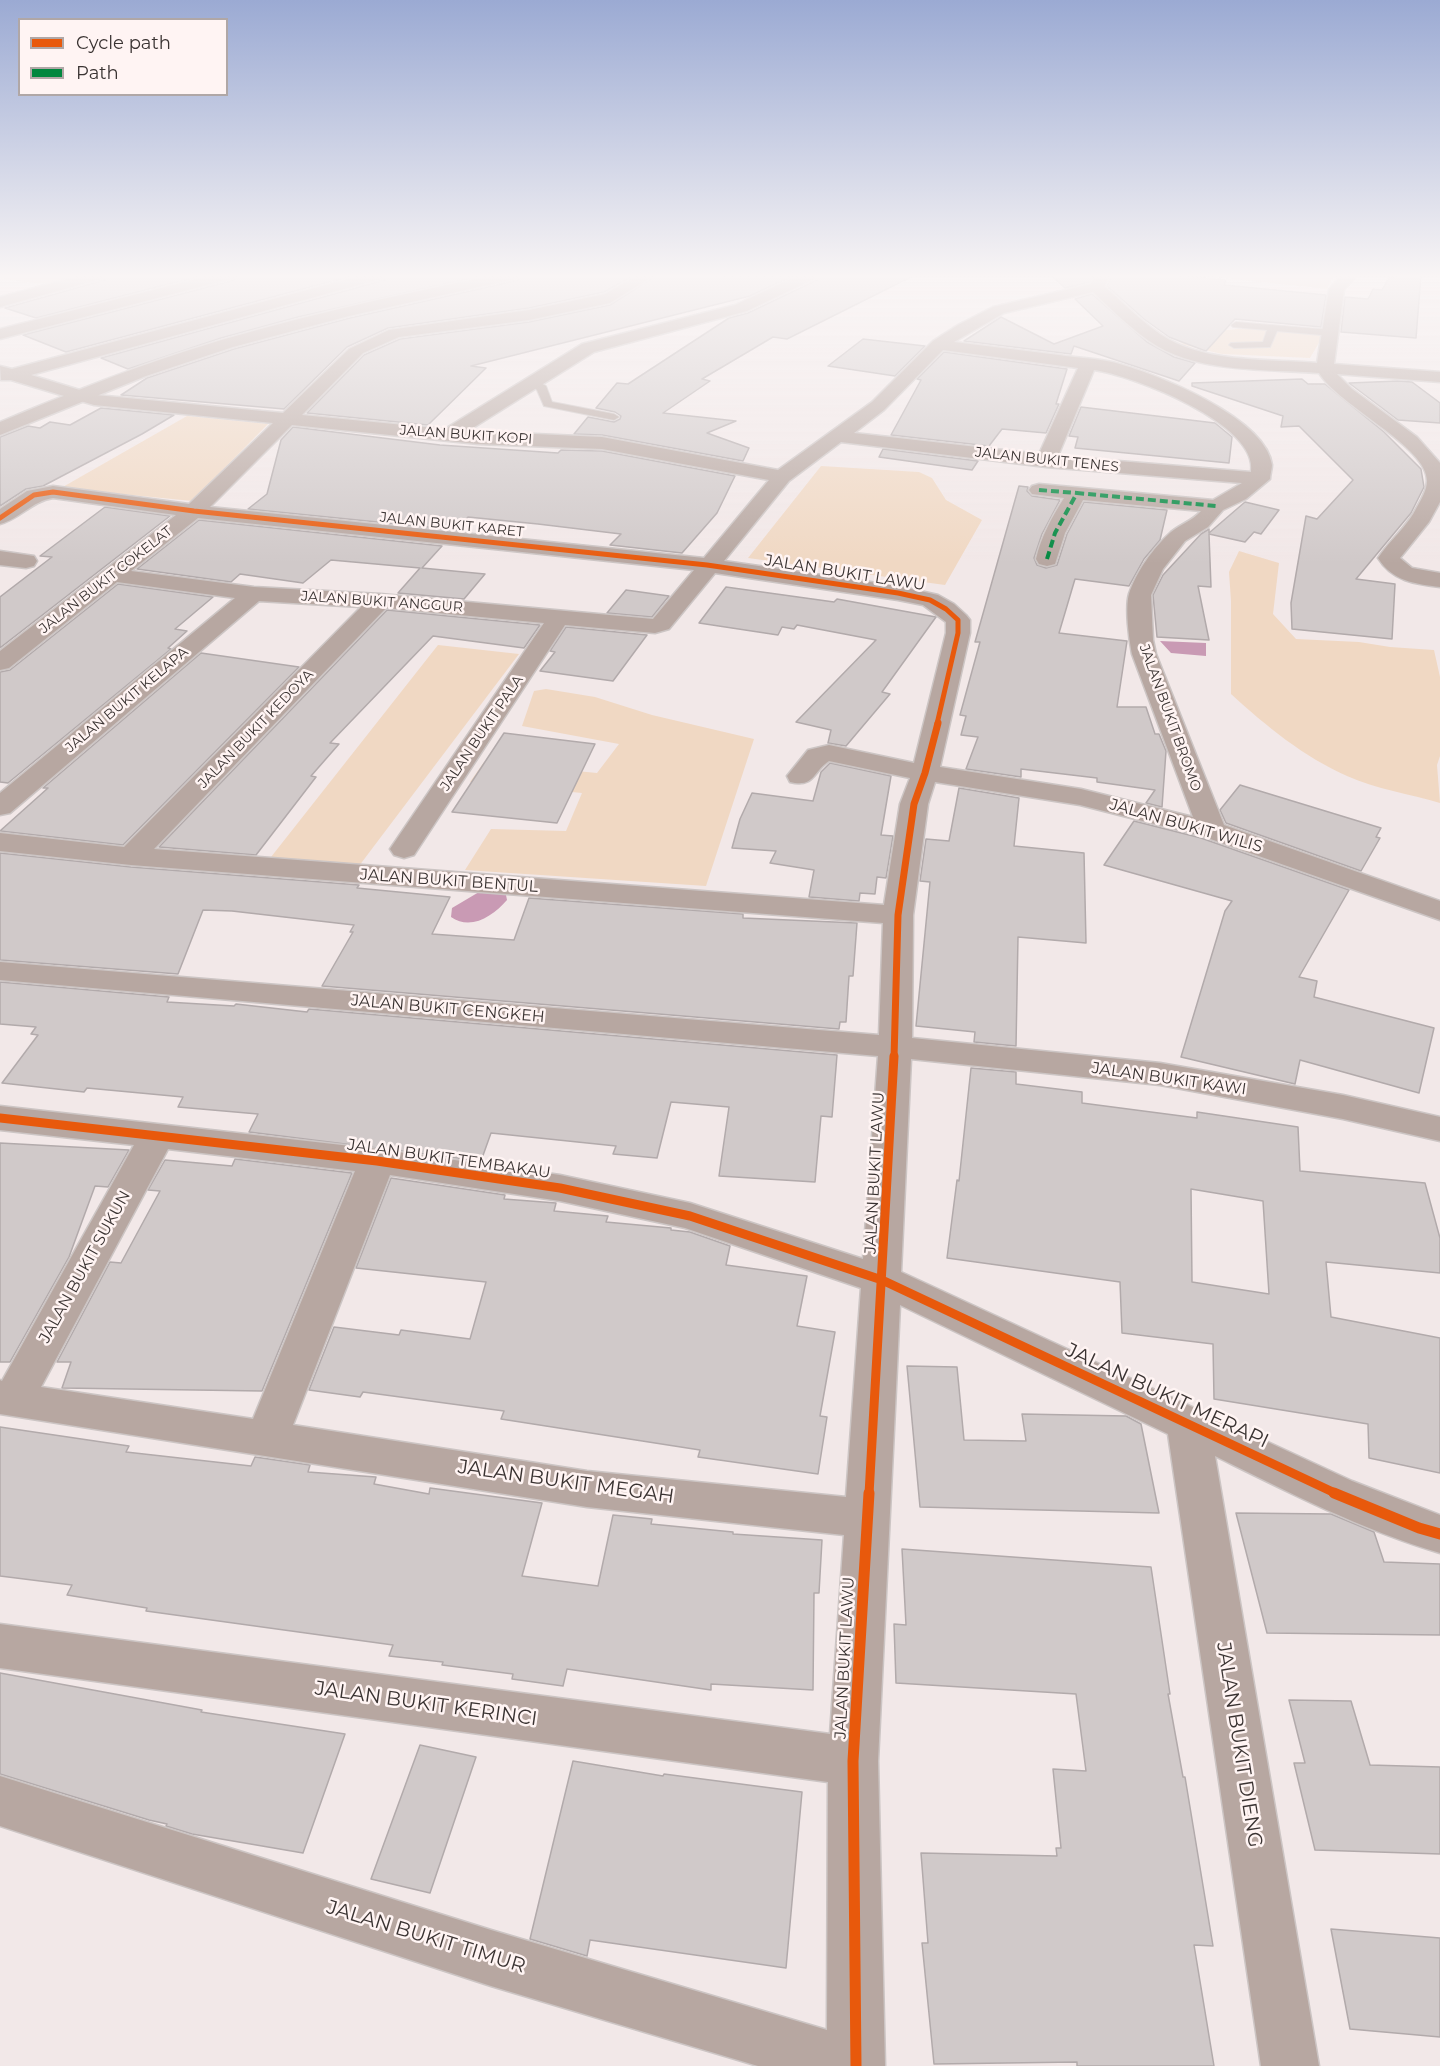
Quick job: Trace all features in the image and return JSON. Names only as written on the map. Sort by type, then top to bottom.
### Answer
[{"type":"street","points":[[0,429],[143,371]]},
{"type":"street","name":"JALAN BUKIT COKELAT","points":[[0,663],[194,511],[337,371]]},
{"type":"street","points":[[448,435],[548,371]]},
{"type":"street","points":[[708,566],[782,477],[878,406],[913,371]]},
{"type":"street","points":[[1046,461],[1085,371]]},
{"type":"street","points":[[1126,371],[1164,385],[1220,415],[1245,436],[1256,451],[1262,465],[1260,479]]},
{"type":"street","points":[[1327,371],[1335,383],[1410,442],[1433,466],[1437,480],[1429,505],[1412,531],[1395,547],[1389,558],[1392,565],[1402,571],[1440,580]]},
{"type":"street","points":[[1369,371],[1440,377]]},
{"type":"street","name":"JALAN BUKIT KOPI","points":[[4,375],[77,397],[134,405],[448,435],[602,443],[782,477]]},
{"type":"street","name":"JALAN BUKIT TENES","points":[[836,436],[1046,461],[1260,479]]},
{"type":"street","name":"JALAN BUKIT BROMO","points":[[1212,830],[1144,654],[1141,640],[1140,595],[1153,567],[1178,537],[1201,523],[1216,506],[1239,495],[1260,479]]},
{"type":"street","points":[[1039,490],[1216,506]]},
{"type":"street","name":"JALAN BUKIT KARET","points":[[0,518],[34,495],[53,492],[194,511],[708,566]]},
{"type":"street","points":[[1047,559],[1049,547],[1061,520],[1077,494]]},
{"type":"street","points":[[0,558],[26,561]]},
{"type":"street","name":"JALAN BUKIT ANGGUR","points":[[110,576],[254,594],[380,601],[655,627],[661,624],[708,566]]},
{"type":"street","name":"JALAN BUKIT LAWU","points":[[708,566],[898,593],[930,600],[946,609],[958,620],[958,633],[925,773],[914,804],[898,915],[895,1047],[853,1761],[854,2066]]},
{"type":"street","name":"JALAN BUKIT KELAPA","points":[[0,807],[254,594]]},
{"type":"street","name":"JALAN BUKIT KEDOYA","points":[[131,856],[380,601]]},
{"type":"street","name":"JALAN BUKIT PALA","points":[[404,849],[559,617]]},
{"type":"street","name":"JALAN BUKIT WILIS","points":[[800,776],[817,756],[829,753],[925,773],[1081,797],[1212,830],[1440,911]]},
{"type":"street","name":"JALAN BUKIT BENTUL","points":[[0,842],[131,856],[898,915]]},
{"type":"street","name":"JALAN BUKIT CENGKEH","points":[[0,971],[895,1047]]},
{"type":"street","name":"JALAN BUKIT KAWI","points":[[895,1047],[1160,1074],[1343,1107],[1440,1129]]},
{"type":"street","name":"JALAN BUKIT TEMBAKAU","points":[[0,1118],[376,1161],[561,1188],[690,1216],[882,1280]]},
{"type":"street","name":"JALAN BUKIT SUKUN","points":[[7,1398],[157,1136]]},
{"type":"street","points":[[267,1437],[376,1161]]},
{"type":"street","name":"JALAN BUKIT MERAPI","points":[[882,1280],[1336,1494],[1419,1528],[1440,1534]]},
{"type":"street","name":"JALAN BUKIT MEGAH","points":[[7,1398],[587,1489],[866,1518]]},
{"type":"street","name":"JALAN BUKIT DIENG","points":[[1188,1424],[1290,2066]]},
{"type":"street","name":"JALAN BUKIT KERINCI","points":[[0,1646],[853,1761]]},
{"type":"street","name":"JALAN BUKIT TIMUR","points":[[0,1801],[491,1958],[854,2066]]},
{"type":"lane","points":[[532,381],[542,388],[549,404],[614,417]]},
{"type":"shaded area","points":[[187,416],[268,424],[192,501],[61,488]]},
{"type":"shaded area","points":[[821,466],[919,472],[932,478],[946,500],[982,520],[945,585],[748,558]]},
{"type":"shaded area","points":[[1239,551],[1279,563],[1273,614],[1296,639],[1359,642],[1434,650],[1440,677],[1440,756],[1437,765],[1440,803],[1370,784],[1331,768],[1286,740],[1231,694],[1229,572]]},
{"type":"shaded area","points":[[1160,641],[1206,643],[1206,656],[1171,653]]},
{"type":"shaded area","points":[[438,645],[519,654],[359,866],[271,857]]},
{"type":"shaded area","points":[[546,689],[595,697],[652,715],[754,739],[706,886],[465,870],[491,829],[566,831],[582,793],[470,782],[484,762],[597,773],[619,744],[522,726],[534,691]]},
{"type":"shaded area","points":[[479,892],[500,892],[506,895],[507,900],[481,920],[466,922],[451,917],[452,908]]},
{"type":"building","points":[[167,371],[322,371],[284,409],[121,395],[147,378]]},
{"type":"building","points":[[348,371],[483,371],[428,425],[307,413]]},
{"type":"building","points":[[647,371],[715,371],[702,379],[710,381],[663,413],[736,421],[707,433],[749,448],[743,461],[602,435],[574,434],[588,417],[614,422],[620,419],[621,416],[615,412],[596,408],[617,383],[628,384]]},
{"type":"building","points":[[864,371],[900,371],[895,376]]},
{"type":"building","points":[[925,371],[1066,371],[1056,404],[1059,404],[1046,433],[1002,429],[989,446],[891,435],[921,380],[917,379]]},
{"type":"building","points":[[1150,371],[1188,371],[1179,381]]},
{"type":"building","points":[[1302,379],[1308,384],[1325,384],[1384,432],[1421,469],[1424,487],[1411,513],[1356,579],[1395,584],[1392,639],[1292,629],[1291,603],[1306,516],[1317,519],[1353,480],[1299,426],[1281,427],[1283,416],[1192,386],[1192,383]]},
{"type":"building","points":[[1412,382],[1440,403],[1440,423],[1398,420],[1349,383]]},
{"type":"building","points":[[1081,407],[1215,423],[1232,437],[1229,463],[1075,448],[1078,437],[1069,436]]},
{"type":"building","points":[[101,408],[174,415],[43,486],[26,489],[0,506],[0,437],[28,426],[40,428],[50,422],[70,425]]},
{"type":"building","points":[[293,427],[440,445],[558,453],[561,450],[602,451],[735,476],[717,513],[682,553],[610,545],[621,534],[538,524],[468,517],[457,530],[248,509],[267,494],[281,440]]},
{"type":"building","points":[[883,449],[978,461],[972,470],[879,457]]},
{"type":"building","points":[[1019,486],[1028,487],[1027,491],[1032,496],[1060,500],[1042,534],[1034,558],[1037,565],[1046,568],[1057,565],[1067,534],[1084,502],[1167,510],[1160,540],[1144,559],[1129,586],[1075,579],[1059,633],[1127,641],[1117,707],[1146,707],[1155,734],[1159,734],[1166,751],[1162,807],[1146,803],[1155,790],[1097,782],[1097,778],[1021,769],[1021,777],[966,769],[978,737],[961,735],[966,716],[960,715],[980,642],[975,642]]},
{"type":"building","points":[[1245,502],[1279,510],[1261,534],[1254,532],[1245,542],[1209,534],[1211,587],[1198,586],[1209,640],[1157,637],[1153,595],[1163,575],[1201,534],[1209,529],[1209,533]]},
{"type":"building","points":[[105,507],[170,516],[0,648],[0,597],[52,557],[40,556]]},
{"type":"building","points":[[199,520],[442,546],[422,568],[485,574],[464,599],[398,593],[420,568],[331,560],[303,583],[240,574],[231,582],[137,569]]},
{"type":"building","points":[[118,584],[213,597],[175,629],[187,631],[168,648],[171,649],[8,783],[0,782],[0,672],[10,670]]},
{"type":"building","points":[[726,587],[834,602],[837,599],[936,617],[882,692],[890,694],[846,746],[828,743],[831,730],[796,722],[876,640],[797,625],[794,629],[782,627],[778,635],[699,623]]},
{"type":"building","points":[[626,590],[669,596],[652,617],[607,613]]},
{"type":"building","points":[[387,610],[540,625],[524,648],[433,636],[330,743],[339,744],[311,776],[316,777],[256,855],[159,847]]},
{"type":"building","points":[[566,627],[647,635],[613,681],[540,671],[555,652],[550,651]]},
{"type":"building","points":[[201,653],[299,667],[123,845],[0,831],[48,788],[43,788]]},
{"type":"building","points":[[504,733],[595,744],[557,823],[452,812]]},
{"type":"building","points":[[830,763],[891,776],[881,835],[893,836],[886,878],[877,877],[875,894],[860,893],[859,901],[809,897],[814,870],[770,863],[776,851],[732,848],[740,819],[752,793],[813,801],[821,772]]},
{"type":"building","points":[[1240,785],[1381,828],[1376,837],[1380,838],[1361,871],[1226,823],[1220,810]]},
{"type":"building","points":[[959,788],[1019,798],[1014,846],[1084,853],[1086,943],[1018,937],[1016,1046],[974,1042],[975,1032],[916,1026],[930,882],[920,881],[926,839],[949,841]]},
{"type":"building","points":[[1134,821],[1201,838],[1349,890],[1299,977],[1317,981],[1314,997],[1434,1028],[1419,1093],[1300,1060],[1295,1084],[1181,1057],[1225,911],[1232,901],[1104,865]]},
{"type":"building","points":[[0,853],[131,867],[359,885],[357,888],[450,897],[432,934],[514,940],[529,898],[743,914],[743,918],[857,923],[853,976],[849,976],[846,1022],[840,1022],[839,1029],[322,986],[353,932],[350,932],[354,925],[232,911],[203,910],[178,974],[0,960]]},
{"type":"building","points":[[0,982],[169,997],[167,1002],[234,1006],[236,1004],[307,1012],[309,1009],[837,1055],[832,1117],[821,1116],[815,1182],[719,1176],[729,1107],[671,1102],[657,1158],[613,1154],[616,1146],[491,1133],[481,1161],[249,1132],[258,1114],[178,1107],[183,1097],[87,1088],[84,1092],[2,1083],[38,1035],[31,1034],[36,1027],[0,1024]]},
{"type":"building","points":[[971,1068],[1016,1072],[1016,1084],[1082,1092],[1082,1103],[1197,1118],[1197,1112],[1298,1127],[1300,1171],[1425,1183],[1440,1238],[1440,1273],[1326,1262],[1331,1317],[1440,1338],[1440,1473],[1369,1458],[1368,1424],[1214,1399],[1213,1344],[1122,1333],[1120,1282],[947,1258],[957,1180],[959,1181]],"holes":[[[1191,1189],[1263,1201],[1269,1294],[1192,1282]]]},
{"type":"building","points":[[0,1143],[129,1150],[108,1187],[95,1186],[69,1257],[10,1362],[0,1362]]},
{"type":"building","points":[[235,1159],[352,1173],[262,1391],[62,1388],[71,1362],[57,1362],[110,1262],[121,1263],[160,1191],[148,1190],[165,1160],[232,1166]]},
{"type":"building","points":[[391,1178],[505,1195],[504,1199],[556,1203],[554,1211],[608,1216],[606,1222],[690,1232],[730,1246],[726,1265],[807,1276],[797,1326],[835,1332],[820,1416],[827,1417],[818,1474],[698,1457],[700,1450],[501,1419],[504,1411],[363,1392],[360,1397],[309,1390],[334,1327],[399,1335],[401,1330],[470,1339],[486,1282],[356,1268]]},
{"type":"building","points":[[907,1366],[957,1367],[964,1440],[1026,1441],[1022,1414],[1126,1416],[1141,1424],[1159,1513],[920,1507]]},
{"type":"building","points":[[0,1427],[129,1446],[126,1452],[251,1466],[255,1457],[310,1465],[308,1472],[376,1477],[374,1484],[429,1494],[430,1488],[542,1503],[522,1576],[598,1586],[613,1515],[652,1519],[651,1524],[733,1532],[733,1534],[822,1540],[819,1593],[814,1593],[813,1690],[711,1684],[711,1690],[567,1669],[563,1686],[512,1679],[513,1674],[442,1665],[443,1662],[389,1656],[393,1645],[146,1611],[147,1608],[67,1595],[72,1585],[0,1576]]},
{"type":"building","points":[[1236,1513],[1331,1514],[1374,1532],[1384,1562],[1440,1564],[1440,1635],[1267,1633]]},
{"type":"building","points":[[902,1549],[1151,1567],[1170,1694],[1168,1694],[1183,1777],[1185,1777],[1213,1946],[1194,1945],[1214,2066],[1077,2066],[1077,2062],[934,2064],[922,1943],[928,1943],[921,1853],[1057,1856],[1056,1848],[1061,1848],[1053,1769],[1086,1771],[1076,1694],[896,1683],[894,1624],[906,1625]]},
{"type":"building","points":[[0,1673],[202,1710],[201,1712],[345,1734],[303,1853],[192,1834],[166,1826],[167,1824],[0,1774]]},
{"type":"building","points":[[1289,1700],[1351,1701],[1370,1765],[1440,1767],[1440,1854],[1315,1850],[1294,1763],[1305,1763]]},
{"type":"building","points":[[420,1745],[476,1757],[430,1893],[371,1879]]},
{"type":"building","points":[[573,1761],[663,1776],[664,1774],[802,1792],[786,1968],[590,1940],[587,1956],[530,1939]]},
{"type":"building","points":[[1331,1929],[1440,1938],[1440,2037],[1350,2029]]},
{"type":"marked path","points":[[1039,490],[1077,493]]},
{"type":"marked path","points":[[1047,559],[1055,533],[1077,493],[1216,506]]},
{"type":"cycle path","points":[[0,518],[34,495],[53,492],[194,511],[707,565],[898,593],[930,600],[946,609],[958,620],[958,633],[945,693],[925,773],[914,804],[898,915],[895,1047],[853,1761],[856,2066]]},
{"type":"cycle path","points":[[0,1118],[377,1161],[560,1188],[690,1216],[882,1280],[1336,1494],[1419,1528],[1440,1534]]}]
